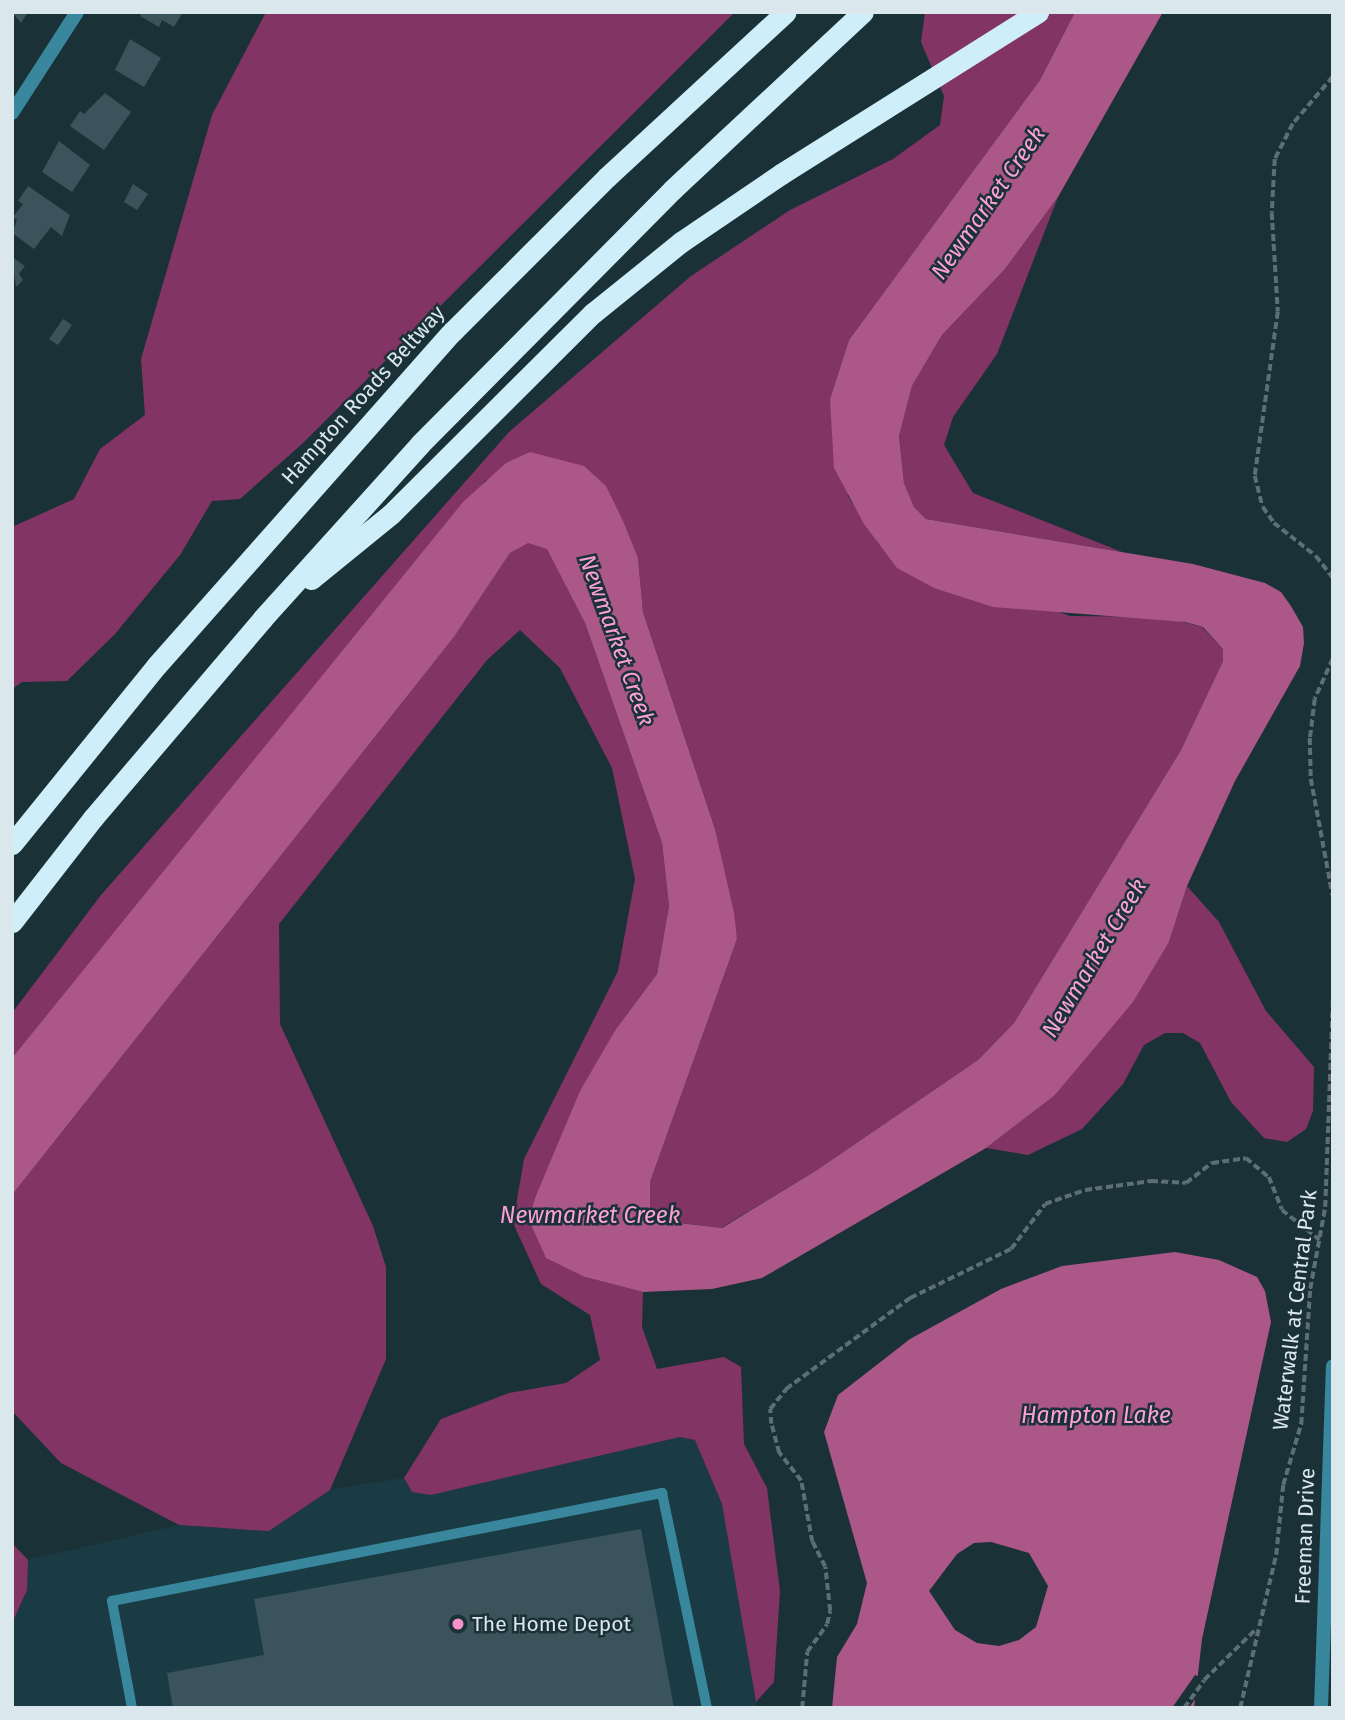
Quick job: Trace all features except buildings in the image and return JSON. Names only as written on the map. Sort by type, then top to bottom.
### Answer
[{"type":"highway","name":"Hampton Roads Beltway","points":[[12,844],[157,665],[452,332],[607,177],[786,12]]},
{"type":"highway","points":[[12,922],[93,818],[263,618],[517,345],[751,113],[863,12]]},
{"type":"highway","points":[[263,618],[391,514],[525,376],[636,278],[728,208],[1038,12]]},
{"type":"street","points":[[12,113],[77,12]]},
{"type":"street","name":"Freeman Drive","points":[[1321,1708],[1333,1366]]},
{"type":"lane","points":[[132,1708],[112,1601],[662,1493],[707,1708]]},
{"type":"path","points":[[1333,77],[1293,124],[1275,159],[1272,213],[1278,312],[1255,475],[1263,507],[1274,523],[1315,556],[1333,578]]},
{"type":"path","points":[[1333,659],[1315,699],[1310,738],[1311,779],[1333,896]]},
{"type":"path","name":"Waterwalk at Central Park","points":[[1240,1708],[1252,1671],[1257,1628],[1276,1555],[1283,1485],[1301,1424],[1310,1297],[1320,1240],[1326,1172],[1333,992]]},
{"type":"path","points":[[802,1708],[807,1652],[827,1624],[830,1611],[825,1567],[812,1542],[801,1481],[779,1453],[771,1424],[770,1409],[786,1389],[911,1298],[1011,1249],[1045,1204],[1085,1190],[1151,1181],[1186,1184],[1212,1163],[1246,1158],[1269,1177],[1282,1210],[1320,1240]]},
{"type":"path","points":[[1184,1708],[1216,1667],[1257,1628]]},
{"type":"shaded area","points":[[266,12],[735,12],[303,443],[240,499],[212,501],[180,555],[115,634],[67,681],[22,682],[12,689],[12,527],[74,499],[100,449],[145,415],[141,359],[212,115]]},
{"type":"shaded area","points":[[925,12],[1075,12],[1040,80],[849,340],[830,399],[848,496],[880,546],[1070,616],[1164,617],[1202,627],[1223,649],[1223,661],[1181,750],[1014,1023],[978,1060],[817,1170],[721,1228],[657,1220],[650,1214],[650,1182],[737,939],[715,829],[643,612],[638,558],[486,480],[12,1058],[12,1013],[101,895],[509,432],[691,276],[790,210],[893,159],[940,125],[944,96],[921,42]]},
{"type":"shaded area","points":[[1058,197],[997,354],[953,417],[944,445],[973,493],[1122,552],[926,519],[914,507],[904,483],[899,436],[912,386],[942,335],[1005,269]]},
{"type":"shaded area","points":[[528,542],[547,548],[585,623],[662,843],[669,906],[657,974],[616,1029],[535,1198],[585,1277],[643,1292],[642,1327],[657,1369],[724,1357],[741,1367],[744,1444],[767,1488],[780,1591],[774,1682],[756,1702],[722,1504],[695,1440],[680,1437],[431,1495],[412,1492],[404,1478],[441,1419],[509,1393],[566,1383],[600,1360],[590,1315],[541,1284],[513,1223],[524,1159],[618,971],[635,879],[612,768],[560,668],[520,630],[487,660],[279,924],[280,1024],[373,1226],[386,1267],[386,1359],[330,1490],[269,1531],[179,1525],[61,1463],[12,1411],[12,1195],[454,637],[510,553]]},
{"type":"shaded area","points":[[1187,886],[1219,922],[1266,1011],[1314,1067],[1313,1111],[1306,1129],[1287,1142],[1264,1138],[1231,1102],[1200,1043],[1183,1033],[1165,1033],[1144,1045],[1123,1084],[1082,1129],[1028,1155],[986,1148],[1054,1096],[1169,942]]},
{"type":"shaded area","points":[[680,1437],[696,1440],[722,1504],[757,1708],[12,1708],[12,1623],[27,1590],[28,1560],[179,1525],[269,1531],[330,1490],[403,1478],[412,1492],[431,1495]]},
{"type":"shaded area","points":[[12,1543],[28,1560],[27,1590],[12,1623]]},
{"type":"water","name":"Newmarket Creek","points":[[1075,12],[1163,12],[1058,197],[1005,269],[942,335],[912,386],[899,436],[904,483],[914,507],[926,519],[1193,564],[1265,583],[1281,592],[1291,606],[1303,627],[1304,643],[1300,666],[1235,781],[1187,886],[1169,942],[1133,1002],[1054,1096],[986,1148],[762,1278],[712,1289],[643,1292],[585,1277],[546,1258],[529,1220],[535,1198],[580,1091],[616,1029],[657,974],[669,906],[662,843],[585,623],[547,549],[528,543],[510,553],[454,637],[12,1195],[12,1058],[463,502],[506,463],[530,452],[584,466],[606,486],[623,521],[638,558],[643,612],[715,829],[734,913],[737,939],[650,1182],[650,1214],[671,1222],[722,1228],[817,1170],[978,1060],[1014,1023],[1181,750],[1223,661],[1223,649],[1203,627],[1185,622],[993,607],[934,588],[897,568],[864,524],[834,468],[830,399],[849,340],[1040,80]]},
{"type":"water","name":"Hampton Lake","points":[[1175,1252],[1219,1260],[1257,1277],[1265,1291],[1271,1322],[1202,1639],[1194,1708],[832,1708],[837,1657],[857,1624],[867,1583],[824,1432],[838,1395],[910,1339],[1001,1289],[1062,1266]],"holes":[[[991,1542],[1029,1553],[1048,1586],[1036,1627],[1019,1640],[999,1646],[977,1643],[955,1630],[929,1591],[957,1554],[974,1543]]]},
{"type":"pier","points":[[1195,1675],[1200,1677],[1199,1693],[1189,1708],[1172,1708]]},
{"type":"place","name":"The Home Depot","points":[[458,1624]]}]
